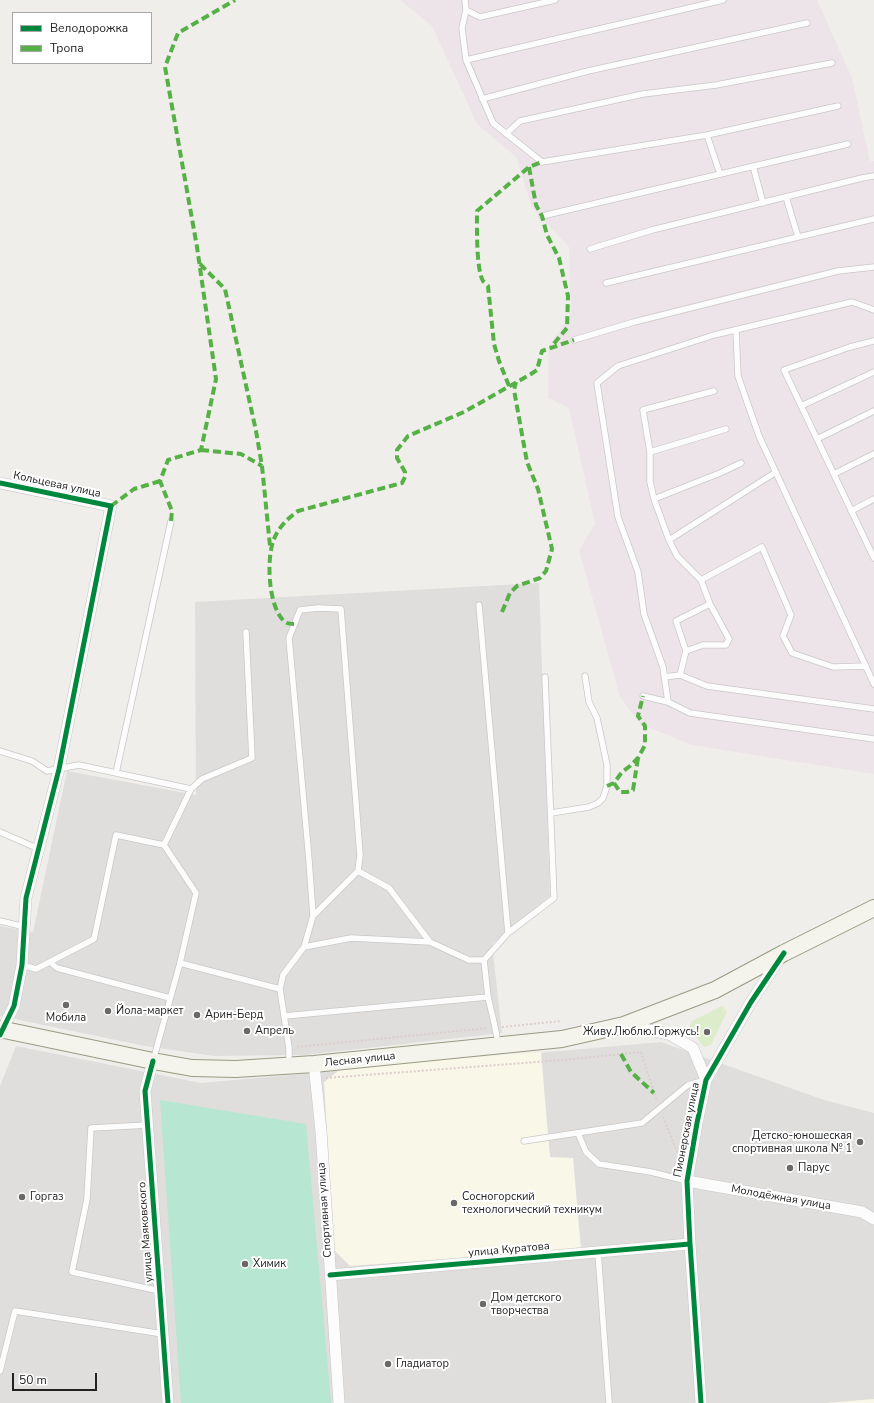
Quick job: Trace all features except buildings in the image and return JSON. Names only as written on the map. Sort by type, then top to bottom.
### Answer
[{"type":"main road","name":"Лесная улица","points":[[1,1031],[192,1068],[236,1069],[290,1066],[316,1072],[498,1046],[562,1039],[624,1025],[715,990],[784,953],[874,908]]},
{"type":"street","name":"Кольцевая улица","points":[[0,483],[111,506],[59,769]]},
{"type":"street","points":[[1,1031],[14,1006],[22,965],[26,898],[59,769]]},
{"type":"street","name":"Пионерская улица","points":[[701,1403],[687,1181],[696,1123],[706,1080],[751,1002],[784,953]]},
{"type":"street","points":[[624,1025],[669,1034],[693,1048],[706,1080]]},
{"type":"street","name":"улица Маяковского","points":[[153,1061],[145,1091],[168,1403]]},
{"type":"street","name":"Спортивная улица","points":[[316,1072],[339,1403]]},
{"type":"street","name":"Молодёжная улица","points":[[687,1181],[862,1212],[873,1217]]},
{"type":"street","name":"улица Куратова","points":[[330,1275],[690,1244]]},
{"type":"lane","points":[[465,0],[466,10],[462,28],[466,60],[493,123],[542,162],[707,135],[838,106]]},
{"type":"lane","points":[[466,10],[480,17],[555,0]]},
{"type":"lane","points":[[466,60],[723,0]]},
{"type":"lane","points":[[482,99],[588,71],[807,23]]},
{"type":"lane","points":[[506,134],[520,121],[643,94],[716,84],[832,63]]},
{"type":"lane","points":[[707,135],[720,174]]},
{"type":"lane","points":[[542,216],[848,144]]},
{"type":"lane","points":[[753,166],[763,202]]},
{"type":"lane","points":[[590,249],[652,230],[874,176]]},
{"type":"lane","points":[[786,197],[798,237]]},
{"type":"lane","points":[[606,283],[874,219]]},
{"type":"lane","points":[[574,340],[634,322],[838,270],[874,267]]},
{"type":"lane","points":[[668,702],[663,667],[644,614],[638,572],[618,517],[597,383],[618,366],[714,335],[852,302],[874,310]]},
{"type":"lane","points":[[736,330],[738,376],[759,436],[874,684]]},
{"type":"lane","points":[[874,341],[850,347],[784,370],[874,558]]},
{"type":"lane","points":[[801,406],[874,372]]},
{"type":"lane","points":[[686,651],[703,645],[726,644],[729,639],[710,604],[701,580],[677,556],[669,540],[654,499],[650,482],[650,452],[644,410],[714,391]]},
{"type":"lane","points":[[817,439],[874,411]]},
{"type":"lane","points":[[650,452],[726,429]]},
{"type":"lane","points":[[834,474],[874,454]]},
{"type":"lane","points":[[654,499],[720,473],[741,463]]},
{"type":"lane","points":[[669,540],[776,472]]},
{"type":"lane","points":[[851,511],[874,499]]},
{"type":"lane","points":[[116,773],[171,521]]},
{"type":"lane","points":[[868,545],[874,542]]},
{"type":"lane","points":[[701,580],[762,547],[791,615],[783,636],[792,653],[834,667],[866,666]]},
{"type":"lane","points":[[680,675],[686,651],[676,621],[710,604]]},
{"type":"lane","points":[[479,605],[508,933]]},
{"type":"lane","points":[[290,1066],[280,989],[283,974],[304,947],[313,916],[289,638],[300,610],[318,608],[341,609],[360,855],[358,871],[313,916]]},
{"type":"lane","points":[[164,845],[191,789],[202,779],[252,758],[246,632]]},
{"type":"lane","points":[[664,677],[680,675],[707,686],[874,709]]},
{"type":"lane","points":[[551,813],[589,807],[598,803],[603,798],[607,786],[606,765],[598,718],[589,702],[585,676]]},
{"type":"lane","points":[[498,1046],[488,997],[484,960],[508,933],[554,898],[545,677]]},
{"type":"lane","points":[[643,696],[668,702],[690,713],[874,739]]},
{"type":"lane","points":[[0,751],[32,761],[47,771],[79,765],[191,789]]},
{"type":"lane","points":[[0,832],[39,849]]},
{"type":"lane","points":[[22,965],[36,969],[94,939],[116,835],[164,845],[196,893],[180,963],[153,1061]]},
{"type":"lane","points":[[358,871],[389,888],[430,942]]},
{"type":"lane","points":[[0,922],[25,927]]},
{"type":"lane","points":[[304,947],[351,938],[430,942],[469,960],[484,960]]},
{"type":"lane","points":[[50,962],[57,968],[170,998]]},
{"type":"lane","points":[[180,963],[280,989]]},
{"type":"lane","points":[[284,1016],[488,997]]},
{"type":"lane","points":[[524,1141],[642,1123],[688,1085],[706,1080]]},
{"type":"lane","points":[[148,1125],[91,1128],[87,1199],[72,1272],[160,1291]]},
{"type":"lane","points":[[578,1132],[586,1152],[599,1164],[651,1172],[687,1181]]},
{"type":"lane","points":[[598,1252],[608,1403]]},
{"type":"lane","points":[[0,1371],[14,1311],[163,1334]]},
{"type":"path","points":[[288,1048],[561,1021]]},
{"type":"path","points":[[316,1072],[555,1060],[641,1052]]},
{"type":"shaded area","points":[[400,0],[817,0],[852,78],[870,161],[874,161],[874,774],[692,745],[640,724],[620,697],[579,550],[595,524],[569,408],[548,398],[549,346],[571,313],[569,247],[532,208],[516,157],[477,124],[432,26]]},
{"type":"shaded area","points":[[539,583],[550,896],[492,944],[502,1033],[304,1055],[214,1056],[145,1046],[0,1016],[0,926],[33,932],[67,771],[196,795],[195,602]]},
{"type":"shaded area","points":[[661,1042],[824,1100],[874,1113],[874,1403],[0,1403],[0,1086],[16,1046],[201,1083]]},
{"type":"shaded area","name":"Сосногорский технологический техникум","points":[[541,1052],[550,1157],[573,1158],[581,1249],[350,1266],[334,1250],[324,1082],[342,1068]]},
{"type":"shaded area","points":[[874,1399],[874,1403],[826,1403]]},
{"type":"green space","points":[[722,1006],[727,1012],[711,1045],[704,1047],[689,1029],[692,1021]]},
{"type":"green space","name":"Химик","points":[[160,1100],[306,1124],[331,1403],[181,1403]]},
{"type":"marked path","points":[[171,521],[172,511],[160,481],[168,460],[201,450],[216,379],[197,247],[165,67],[178,33],[235,0]]},
{"type":"marked path","points":[[509,386],[494,344],[488,286],[483,281],[479,267],[477,247],[477,211],[529,167],[542,162]]},
{"type":"marked path","points":[[529,167],[536,205],[542,216],[547,235],[559,258],[568,296],[567,328],[551,347]]},
{"type":"marked path","points":[[200,264],[225,289],[256,431],[262,466],[270,546]]},
{"type":"marked path","points":[[294,624],[288,624],[279,615],[272,595],[269,570],[271,547],[276,535],[287,520],[298,511],[402,483],[405,477],[405,472],[397,458],[397,450],[408,436],[464,412],[531,374],[537,370],[542,351],[574,340]]},
{"type":"marked path","points":[[502,612],[510,593],[517,586],[540,578],[546,571],[552,549],[538,489],[527,462],[514,390],[516,382]]},
{"type":"marked path","points":[[201,450],[241,454],[262,466]]},
{"type":"marked path","points":[[111,506],[134,489],[160,481]]},
{"type":"marked path","points":[[607,786],[614,783],[622,772],[638,758],[645,745],[645,726],[638,716],[643,696]]},
{"type":"marked path","points":[[614,783],[620,792],[633,790],[638,758]]},
{"type":"marked path","points":[[621,1054],[631,1072],[654,1093]]},
{"type":"cycle path","points":[[0,483],[111,506],[59,769],[26,898],[22,965],[14,1006],[0,1035]]},
{"type":"cycle path","points":[[701,1403],[687,1181],[697,1123],[706,1080],[751,1002],[784,953]]},
{"type":"cycle path","points":[[153,1061],[145,1091],[168,1403]]},
{"type":"cycle path","points":[[330,1275],[690,1244]]},
{"type":"place","name":"Мобила","points":[[66,1005]]},
{"type":"place","name":"Йола-маркет","points":[[108,1011]]},
{"type":"place","name":"Арин-Берд","points":[[197,1015]]},
{"type":"place","name":"Апрель","points":[[247,1031]]},
{"type":"place","name":"Живу.Люблю.Горжусь!","points":[[707,1032]]},
{"type":"place","name":"Детско-юношеская спортивная школа № 1","points":[[860,1142]]},
{"type":"place","name":"Парус","points":[[790,1168]]},
{"type":"place","name":"Горгаз","points":[[22,1197]]},
{"type":"place","name":"Сосногорский технологический техникум","points":[[454,1203]]},
{"type":"place","name":"Химик","points":[[245,1264]]},
{"type":"place","name":"Дом детского творчества","points":[[483,1304]]},
{"type":"place","name":"Гладиатор","points":[[388,1364]]}]
